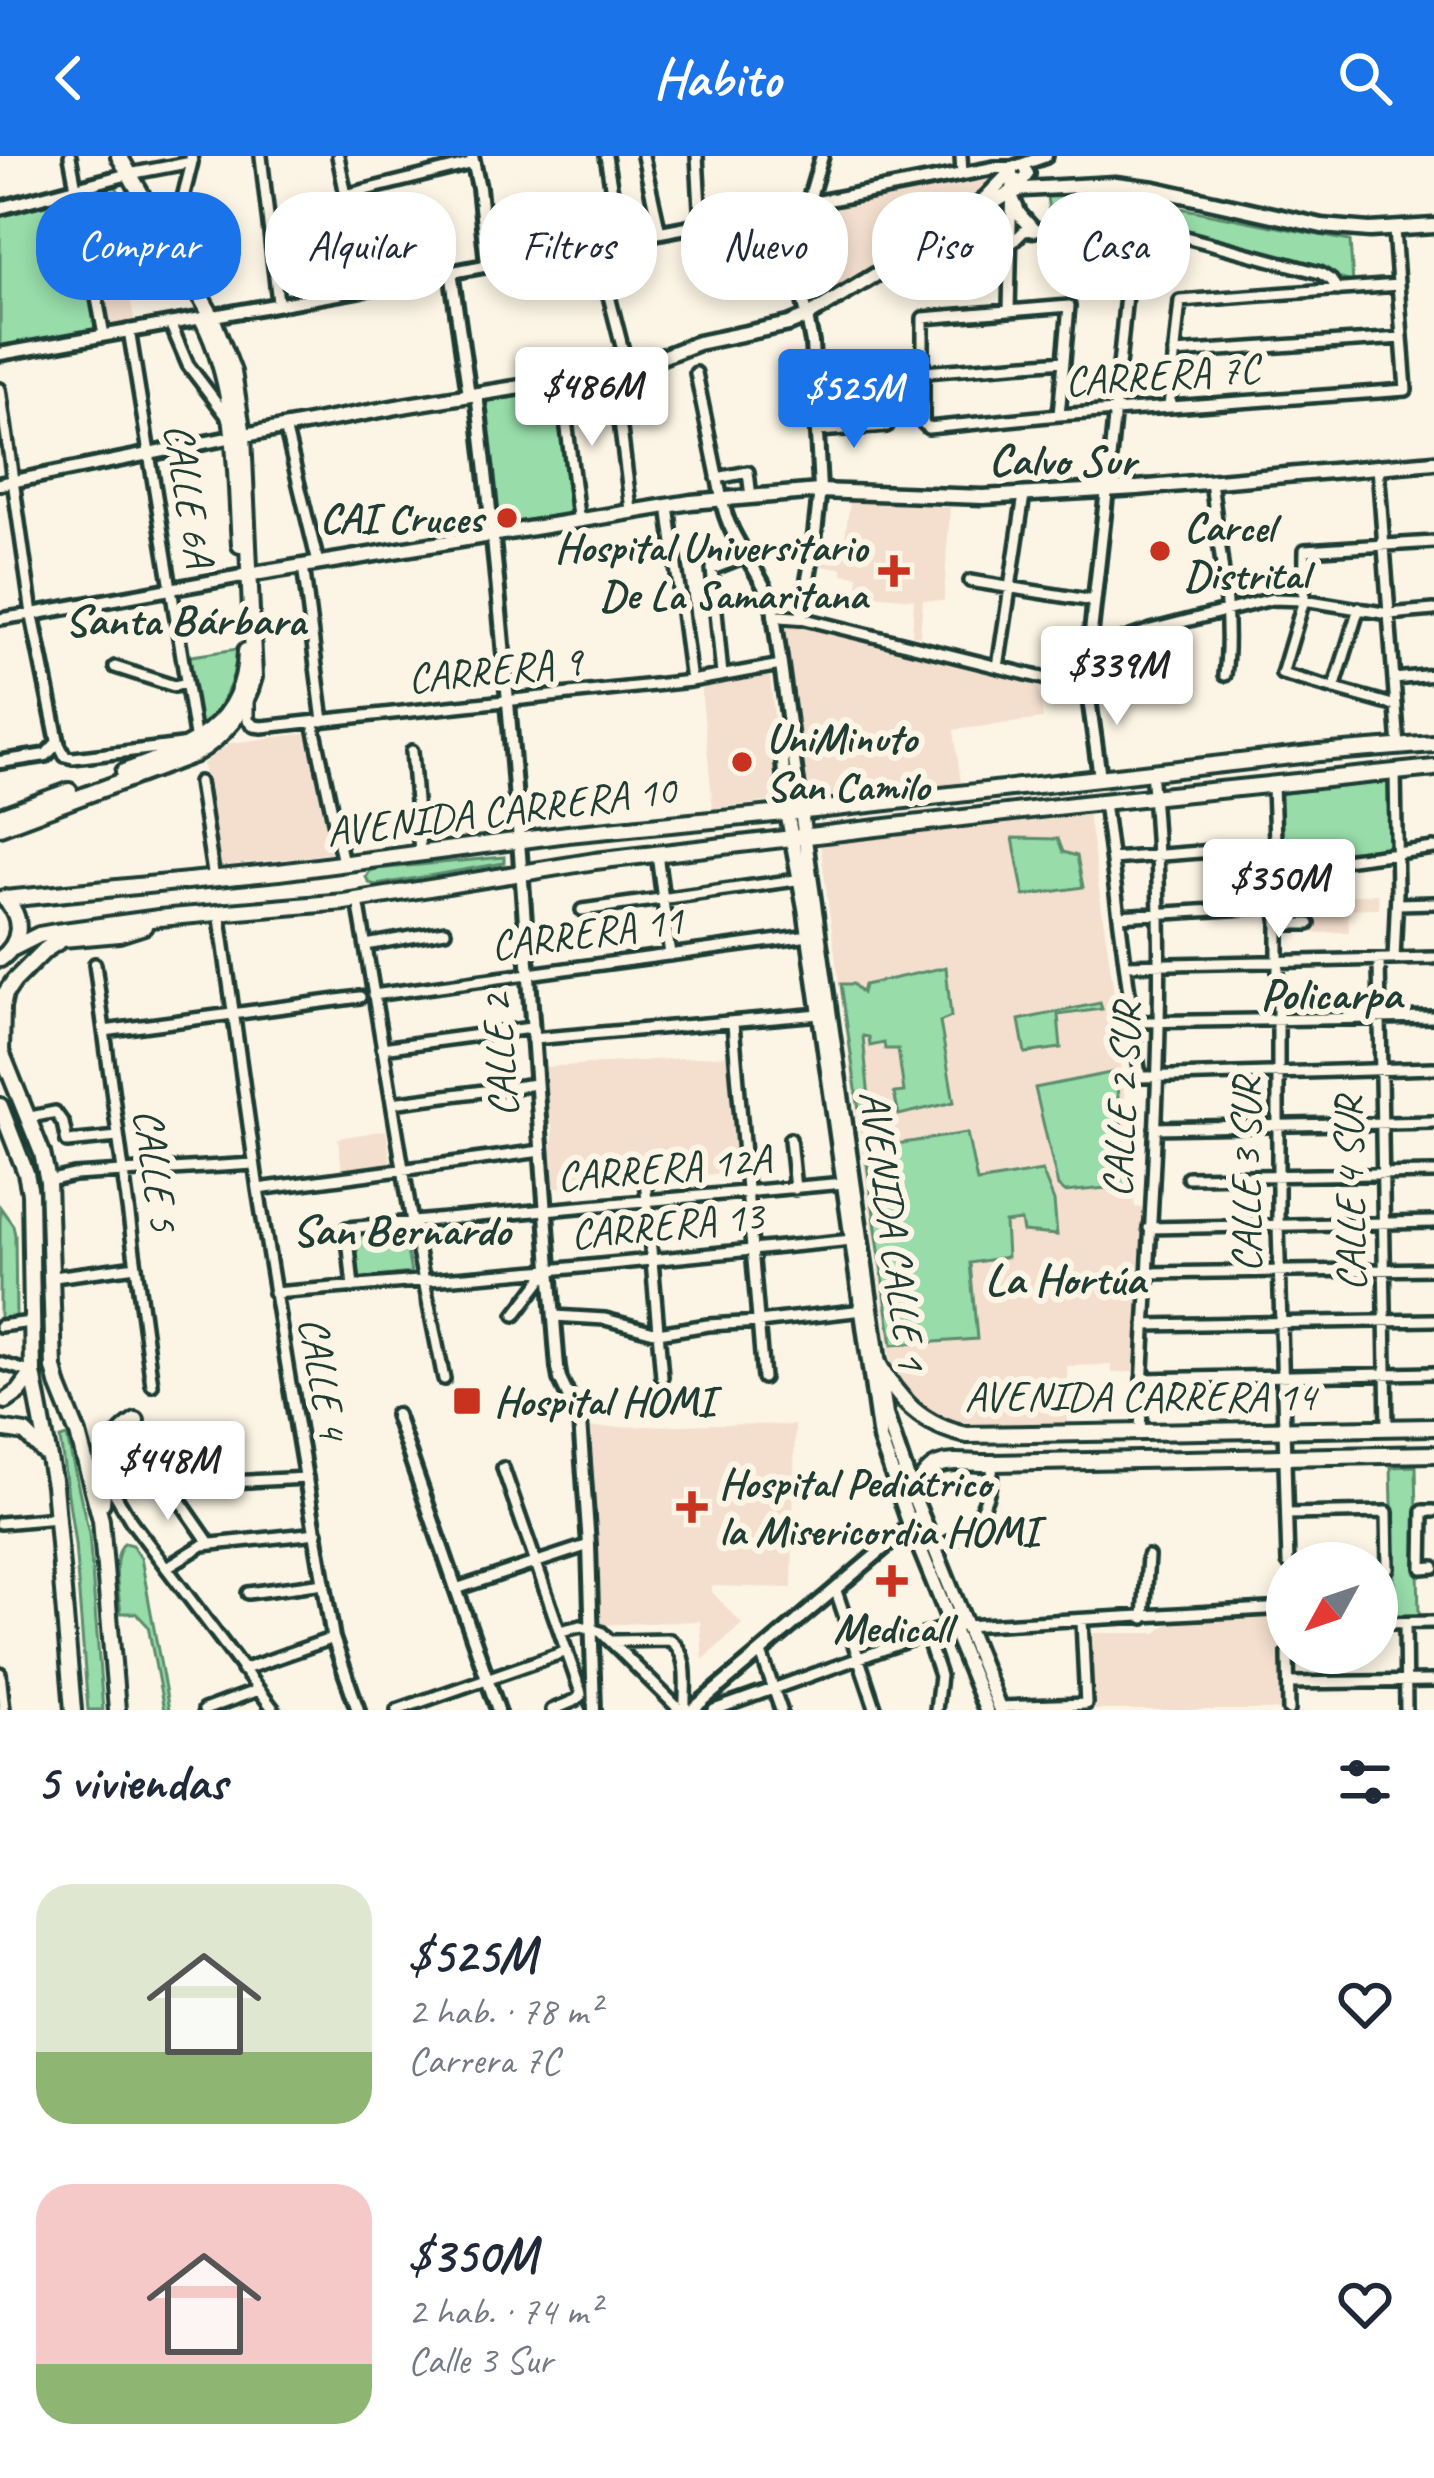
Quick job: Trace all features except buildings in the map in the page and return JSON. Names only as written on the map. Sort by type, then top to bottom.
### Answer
[{"type":"main road","points":[[108,156],[135,192]]},
{"type":"main road","points":[[119,156],[124,175],[206,316]]},
{"type":"main road","points":[[1011,192],[1022,174]]},
{"type":"main road","points":[[1000,192],[1022,174],[1135,186],[1322,226],[1394,230],[1434,226]]},
{"type":"main road","points":[[1013,200],[1033,230]]},
{"type":"main road","points":[[236,432],[621,372],[698,343],[789,324],[872,278]]},
{"type":"main road","points":[[0,827],[193,755],[226,730],[250,690],[255,661],[236,432],[223,372],[198,300]]},
{"type":"main road","points":[[246,575],[631,510],[819,490],[954,498],[1024,495],[1434,462]]},
{"type":"main road","points":[[0,816],[195,743],[226,714],[242,684],[246,575]]},
{"type":"main road","name":"AVENIDA CARRERA 10","points":[[2,897],[214,879],[518,840],[1434,744]]},
{"type":"main road","name":"AVENIDA CARRERA 10","points":[[4,957],[39,935],[159,918],[358,900],[657,854],[1434,768]]},
{"type":"main road","name":"AVENIDA CALLE 1","points":[[794,812],[866,1310],[880,1439],[912,1530],[995,1709]]},
{"type":"main road","name":"AVENIDA CALLE 1","points":[[805,879],[820,1014],[856,1239]]},
{"type":"main road","points":[[2,897],[19,923],[4,957]]},
{"type":"main road","points":[[101,1520],[80,1438],[56,1380],[48,1181],[1,1051],[2,1009],[14,981],[62,939],[128,932],[159,918]]},
{"type":"main road","points":[[0,1106],[30,1193],[34,1373],[51,1465],[73,1710]]},
{"type":"main road","name":"AVENIDA CALLE 1","points":[[866,1310],[886,1415],[960,1626]]},
{"type":"main road","name":"AVENIDA CARRERA 14","points":[[878,1361],[888,1382],[921,1418],[974,1436],[1434,1427]]},
{"type":"main road","points":[[6,1401],[34,1373]]},
{"type":"main road","points":[[117,1710],[101,1520],[104,1474],[110,1447],[136,1421]]},
{"type":"main road","points":[[0,1429],[25,1433],[51,1465]]},
{"type":"main road","name":"AVENIDA CARRERA 14","points":[[914,1497],[922,1478],[935,1466],[958,1460],[1434,1454]]},
{"type":"street","points":[[70,156],[104,335]]},
{"type":"street","points":[[261,156],[278,302]]},
{"type":"street","points":[[338,156],[344,192]]},
{"type":"street","points":[[606,156],[612,192]]},
{"type":"street","points":[[643,156],[660,232]]},
{"type":"street","points":[[698,156],[699,192]]},
{"type":"street","points":[[811,192],[822,156]]},
{"type":"street","points":[[961,156],[962,174]]},
{"type":"street","points":[[1011,192],[1022,174],[1042,158]]},
{"type":"street","points":[[0,208],[191,159],[184,192]]},
{"type":"street","points":[[351,192],[473,159],[480,212]]},
{"type":"street","points":[[848,197],[1002,167],[1022,174]]},
{"type":"street","points":[[657,233],[681,228]]},
{"type":"street","points":[[1013,242],[1020,232],[1037,230]]},
{"type":"street","points":[[1174,353],[1402,338],[1394,230]]},
{"type":"street","points":[[1190,238],[1320,273],[1338,290]]},
{"type":"street","points":[[1169,407],[1180,301],[1398,285]]},
{"type":"street","name":"CALLE 2","points":[[456,295],[494,535],[560,1379],[580,1421],[589,1545],[591,1710]]},
{"type":"street","points":[[0,354],[290,300]]},
{"type":"street","points":[[607,300],[621,372],[631,510]]},
{"type":"street","points":[[801,618],[819,490],[818,431],[804,300]]},
{"type":"street","points":[[1009,311],[1010,300]]},
{"type":"street","points":[[1100,777],[1087,689],[1089,651],[1126,300]]},
{"type":"street","points":[[1059,415],[1070,307],[923,318],[924,372],[1064,361]]},
{"type":"street","points":[[0,484],[236,432],[188,365],[170,322]]},
{"type":"street","name":"CALLE 6A","points":[[130,330],[195,743]]},
{"type":"street","name":"CARRERA 7C","points":[[924,372],[924,425],[928,428],[1406,390],[1402,338]]},
{"type":"street","points":[[696,373],[727,520],[766,590],[774,616],[794,812]]},
{"type":"street","points":[[562,383],[578,518]]},
{"type":"street","points":[[0,389],[32,614],[58,742],[65,756],[195,743]]},
{"type":"street","points":[[818,431],[887,426]]},
{"type":"street","points":[[285,427],[310,564],[318,722],[344,862]]},
{"type":"street","points":[[1378,467],[1399,747]]},
{"type":"street","points":[[717,478],[748,472],[751,497]]},
{"type":"street","points":[[1210,482],[1225,610],[1225,675]]},
{"type":"street","points":[[998,667],[1024,495]]},
{"type":"street","points":[[668,505],[692,681]]},
{"type":"street","points":[[1396,706],[1282,674],[1304,599],[1305,550],[1434,542]]},
{"type":"street","points":[[722,675],[712,569],[748,555]]},
{"type":"street","points":[[0,619],[246,575]]},
{"type":"street","points":[[970,581],[1094,602]]},
{"type":"street","points":[[1089,651],[1272,599],[1304,599],[1389,614],[1434,610]]},
{"type":"street","points":[[1334,689],[1359,608]]},
{"type":"street","points":[[774,616],[801,618],[1087,689]]},
{"type":"street","name":"CARRERA 9","points":[[250,690],[247,716],[254,726],[692,681],[781,665]]},
{"type":"street","points":[[115,667],[174,686],[186,683]]},
{"type":"street","points":[[1394,679],[1434,675]]},
{"type":"street","points":[[0,763],[46,755],[58,742]]},
{"type":"street","points":[[412,751],[420,852]]},
{"type":"street","name":"CALLE 2 SUR","points":[[1140,1433],[1161,965],[1159,855],[1151,771]]},
{"type":"street","points":[[1394,959],[1395,772]]},
{"type":"street","points":[[199,782],[214,879]]},
{"type":"street","name":"CALLE 3 SUR","points":[[1273,786],[1278,906],[1278,1225],[1288,1542]]},
{"type":"street","points":[[1104,802],[1140,1077],[1434,1068]]},
{"type":"street","points":[[1112,859],[1275,846]]},
{"type":"street","points":[[1276,869],[1434,848]]},
{"type":"street","points":[[657,854],[670,955]]},
{"type":"street","points":[[582,910],[805,879]]},
{"type":"street","points":[[358,900],[366,945],[367,996],[382,1048],[444,1379]]},
{"type":"street","points":[[1397,904],[1434,903]]},
{"type":"street","points":[[1119,916],[1278,906]]},
{"type":"street","name":"CALLE 4","points":[[219,911],[274,1293],[333,1638],[358,1710]]},
{"type":"street","points":[[1278,924],[1309,924]]},
{"type":"street","points":[[366,945],[446,931]]},
{"type":"street","name":"CARRERA 11","points":[[104,1031],[809,936]]},
{"type":"street","points":[[1126,965],[1434,958]]},
{"type":"street","name":"CALLE 4 SUR","points":[[1379,960],[1387,1427]]},
{"type":"street","name":"CALLE 5","points":[[94,964],[152,1385]]},
{"type":"street","points":[[382,1048],[820,1014]]},
{"type":"street","points":[[1133,1022],[1434,1017]]},
{"type":"street","points":[[733,1024],[763,1378]]},
{"type":"street","points":[[392,1103],[536,1084]]},
{"type":"street","points":[[31,1117],[55,1112],[67,1142],[118,1137]]},
{"type":"street","points":[[1155,1129],[1434,1122]]},
{"type":"street","points":[[790,1139],[795,1189]]},
{"type":"street","points":[[258,1190],[541,1151]]},
{"type":"street","points":[[48,1181],[74,1174],[254,1164]]},
{"type":"street","points":[[1188,1178],[1434,1173]]},
{"type":"street","points":[[645,1179],[662,1377]]},
{"type":"street","name":"CARRERA 12A","points":[[353,1287],[347,1228],[844,1183]]},
{"type":"street","points":[[1149,1228],[1434,1222]]},
{"type":"street","name":"CARRERA 13","points":[[274,1293],[856,1239]]},
{"type":"street","points":[[49,1274],[136,1267]]},
{"type":"street","points":[[1147,1273],[1434,1269]]},
{"type":"street","points":[[515,1315],[550,1270]]},
{"type":"street","points":[[554,1316],[604,1319],[658,1334],[866,1310]]},
{"type":"street","points":[[1145,1325],[1434,1320]]},
{"type":"street","points":[[0,1326],[31,1322]]},
{"type":"street","points":[[0,1363],[34,1373]]},
{"type":"street","points":[[1142,1379],[1434,1373]]},
{"type":"street","points":[[396,1415],[498,1710]]},
{"type":"street","points":[[935,1549],[964,1533],[979,1517],[993,1463]]},
{"type":"street","points":[[503,1468],[580,1690],[576,1700],[552,1710]]},
{"type":"street","points":[[104,1474],[118,1502],[274,1710]]},
{"type":"street","points":[[210,1544],[178,1498],[180,1489],[189,1484],[307,1478]]},
{"type":"street","points":[[1428,1511],[1428,1567]]},
{"type":"street","points":[[1288,1514],[1387,1512],[1384,1542]]},
{"type":"street","points":[[0,1523],[57,1518]]},
{"type":"street","points":[[686,1710],[903,1532],[928,1533]]},
{"type":"street","points":[[166,1567],[198,1546],[316,1533]]},
{"type":"street","points":[[456,1589],[589,1545]]},
{"type":"street","points":[[1144,1618],[1148,1556]]},
{"type":"street","points":[[248,1593],[324,1583]]},
{"type":"street","points":[[836,1591],[876,1710]]},
{"type":"street","points":[[714,1710],[960,1626],[1266,1610]]},
{"type":"street","points":[[995,1709],[1086,1704],[1082,1621]]},
{"type":"street","points":[[1398,1623],[1434,1622]]},
{"type":"street","points":[[1405,1623],[1406,1710]]},
{"type":"street","points":[[560,1630],[592,1628],[686,1710]]},
{"type":"street","points":[[926,1634],[940,1671],[936,1710]]},
{"type":"street","points":[[242,1670],[333,1638]]},
{"type":"street","points":[[612,1642],[670,1640],[678,1645],[683,1654],[686,1710]]},
{"type":"street","points":[[397,1710],[423,1706],[567,1651]]},
{"type":"street","points":[[761,1653],[781,1710]]},
{"type":"street","points":[[0,1673],[4,1710]]},
{"type":"street","points":[[1289,1674],[1289,1710]]},
{"type":"street","points":[[1289,1683],[1434,1681]]},
{"type":"street","points":[[204,1710],[258,1690]]},
{"type":"street","points":[[576,1700],[591,1710]]},
{"type":"shaded area","points":[[1000,172],[1002,174],[984,192],[905,192]]},
{"type":"shaded area","points":[[872,199],[872,270],[848,284],[848,204]]},
{"type":"shaded area","points":[[101,300],[130,300],[135,322],[107,328]]},
{"type":"shaded area","name":"Hospital Universitario De La Samaritana","points":[[850,502],[950,507],[944,601],[923,600],[920,636],[912,635],[914,599],[870,595],[870,587],[858,586],[858,576],[842,574],[842,568],[818,566],[820,549],[843,550]]},
{"type":"shaded area","points":[[785,622],[1038,685],[1043,719],[954,730],[961,783],[808,803]]},
{"type":"shaded area","name":"UniMinuto San Camilo","points":[[770,676],[777,801],[713,808],[701,688]]},
{"type":"shaded area","points":[[308,733],[334,853],[217,867],[203,764],[230,743]]},
{"type":"shaded area","points":[[1088,813],[1116,1006],[1135,1207],[1143,1208],[1134,1372],[1112,1373],[1111,1365],[1067,1366],[1067,1423],[967,1426],[929,1410],[898,1380],[891,1364],[820,844]]},
{"type":"shaded area","points":[[1378,894],[1379,908],[1348,909],[1349,932],[1313,933],[1311,897]]},
{"type":"shaded area","points":[[729,1055],[739,1172],[553,1188],[548,1145],[553,1140],[552,1123],[548,1121],[544,1067]]},
{"type":"shaded area","points":[[386,1130],[391,1164],[342,1171],[338,1138]]},
{"type":"shaded area","name":"Hospital Pediátrico la Misericordia HOMI","points":[[795,1425],[792,1588],[712,1586],[712,1592],[742,1624],[703,1660],[700,1621],[596,1625],[586,1428]]},
{"type":"shaded area","points":[[1266,1618],[1266,1674],[1283,1674],[1284,1710],[1091,1710],[1088,1633],[1156,1633],[1172,1621]]},
{"type":"green space","points":[[116,187],[119,192],[82,192]]},
{"type":"green space","points":[[36,206],[36,300],[91,300],[97,329],[0,348],[0,214]]},
{"type":"green space","points":[[1190,210],[1350,241],[1353,283],[1306,266],[1190,238]]},
{"type":"green space","points":[[556,391],[570,516],[500,529],[483,402]]},
{"type":"green space","points":[[237,649],[226,695],[197,733],[185,657]]},
{"type":"green space","points":[[1392,779],[1394,850],[1284,865],[1279,794]]},
{"type":"green space","points":[[1013,838],[1058,839],[1063,852],[1077,856],[1083,887],[1024,896]]},
{"type":"green space","points":[[504,857],[504,863],[376,885],[366,877],[376,869]]},
{"type":"green space","points":[[946,967],[951,1017],[940,1022],[954,1102],[899,1115],[894,1093],[904,1092],[898,1049],[885,1049],[884,1043],[870,1046],[869,1037],[863,1036],[870,1109],[859,1110],[841,984],[853,984],[862,993],[864,985]]},
{"type":"green space","points":[[1100,1003],[1102,1009],[1058,1015],[1061,1048],[1025,1053],[1019,1020]]},
{"type":"green space","points":[[1115,1072],[1129,1186],[1065,1192],[1058,1186],[1035,1088]]},
{"type":"green space","points":[[967,1133],[977,1182],[1042,1171],[1054,1201],[1057,1235],[1023,1232],[1021,1221],[1005,1223],[1007,1257],[970,1263],[977,1339],[892,1345],[865,1149]]},
{"type":"green space","points":[[0,1207],[15,1235],[16,1316],[0,1319]]},
{"type":"green space","points":[[403,1230],[411,1273],[359,1279],[355,1236]]},
{"type":"green space","points":[[67,1437],[89,1534],[103,1710],[88,1710],[75,1544],[60,1439]]},
{"type":"green space","points":[[1416,1466],[1419,1617],[1398,1617],[1391,1467]]},
{"type":"green space","points":[[124,1543],[132,1545],[141,1558],[169,1710],[164,1710],[148,1626],[136,1613],[121,1613],[116,1567]]},
{"type":"place","name":"CAI Cruces","points":[[507,518]]},
{"type":"place","name":"Carcel Distrital","points":[[1160,551]]},
{"type":"place","name":"Hospital Universitario De La Samaritana","points":[[894,571]]},
{"type":"place","name":"UniMinuto San Camilo","points":[[742,762]]},
{"type":"place","name":"Hospital HOMI","points":[[467,1401]]},
{"type":"place","name":"Hospital Pediátrico la Misericordia HOMI","points":[[692,1507]]},
{"type":"place","name":"Medicall","points":[[892,1581]]},
{"type":"district","name":"Calvo Sur","points":[[1062,460]]},
{"type":"district","name":"Santa Bárbara","points":[[185,620]]},
{"type":"district","name":"Policarpa","points":[[1331,994]]},
{"type":"district","name":"San Bernardo","points":[[401,1230]]},
{"type":"district","name":"La Hortúa","points":[[1065,1279]]}]
